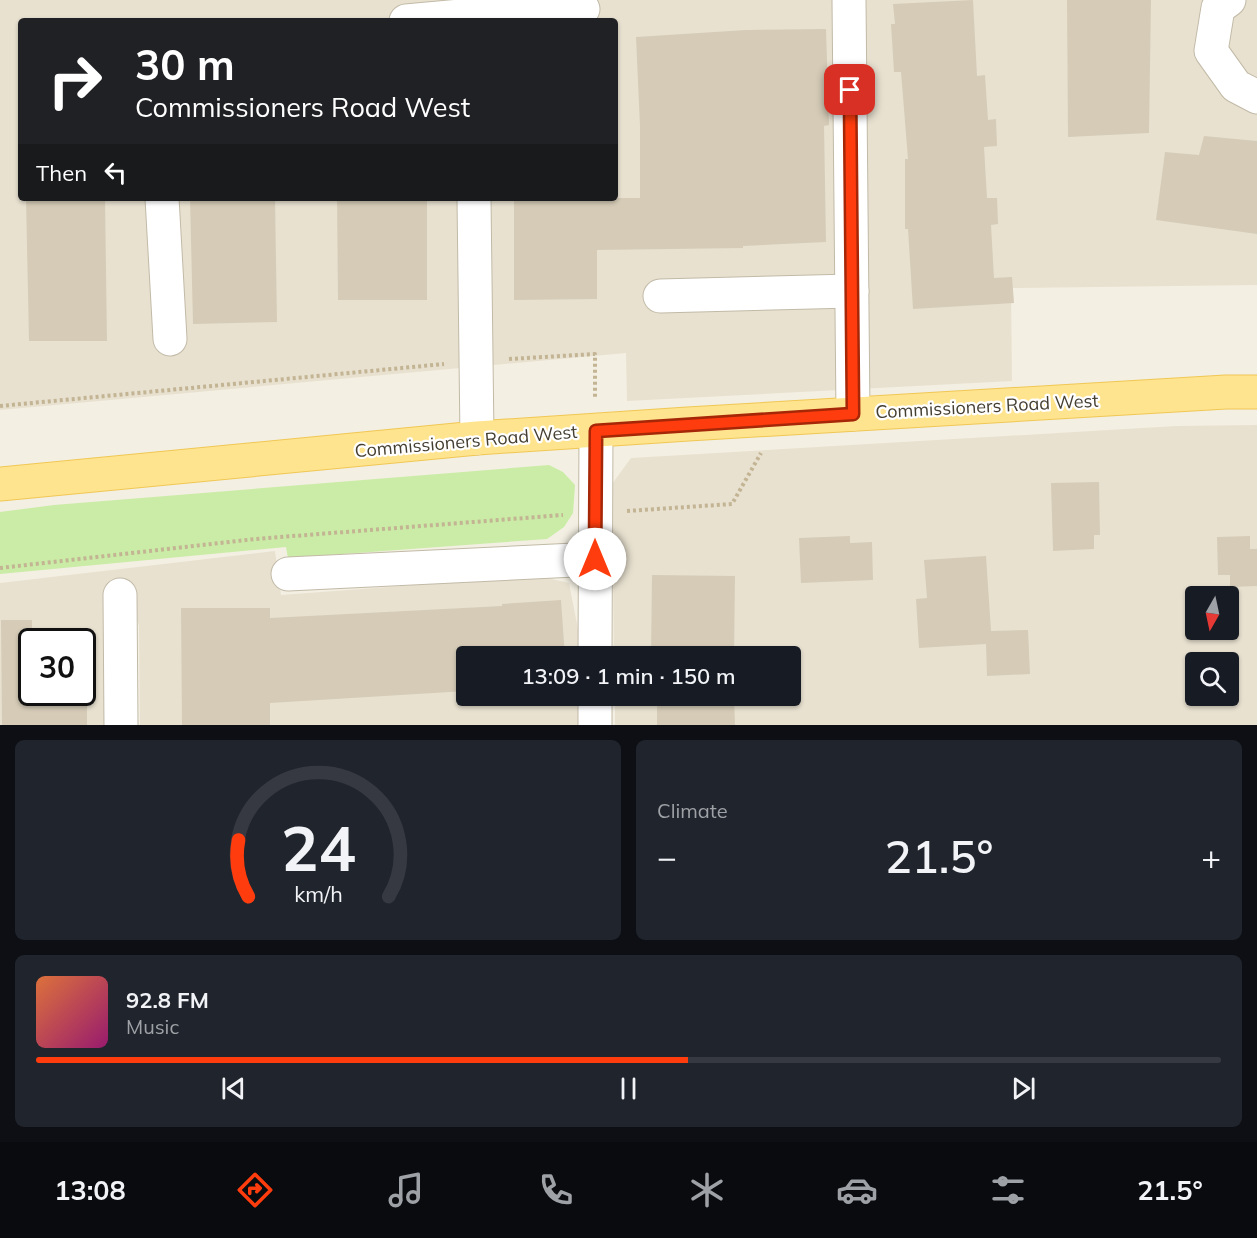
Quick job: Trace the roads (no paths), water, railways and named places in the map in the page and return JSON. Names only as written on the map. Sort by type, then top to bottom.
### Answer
[{"type":"main road","name":"Commissioners Road West","points":[[0,484],[477,438],[853,414],[1257,392]]},
{"type":"street","points":[[849,0],[853,414]]},
{"type":"street","points":[[1229,0],[1218,8],[1211,51],[1236,86],[1257,97]]},
{"type":"street","points":[[472,18],[583,9]]},
{"type":"street","points":[[162,201],[170,339]]},
{"type":"street","points":[[474,201],[477,438]]},
{"type":"street","points":[[660,296],[852,291]]},
{"type":"street","points":[[595,646],[596,431]]},
{"type":"street","points":[[288,574],[595,559]]},
{"type":"street","points":[[120,595],[121,725]]},
{"type":"street","points":[[595,706],[595,725]]}]
